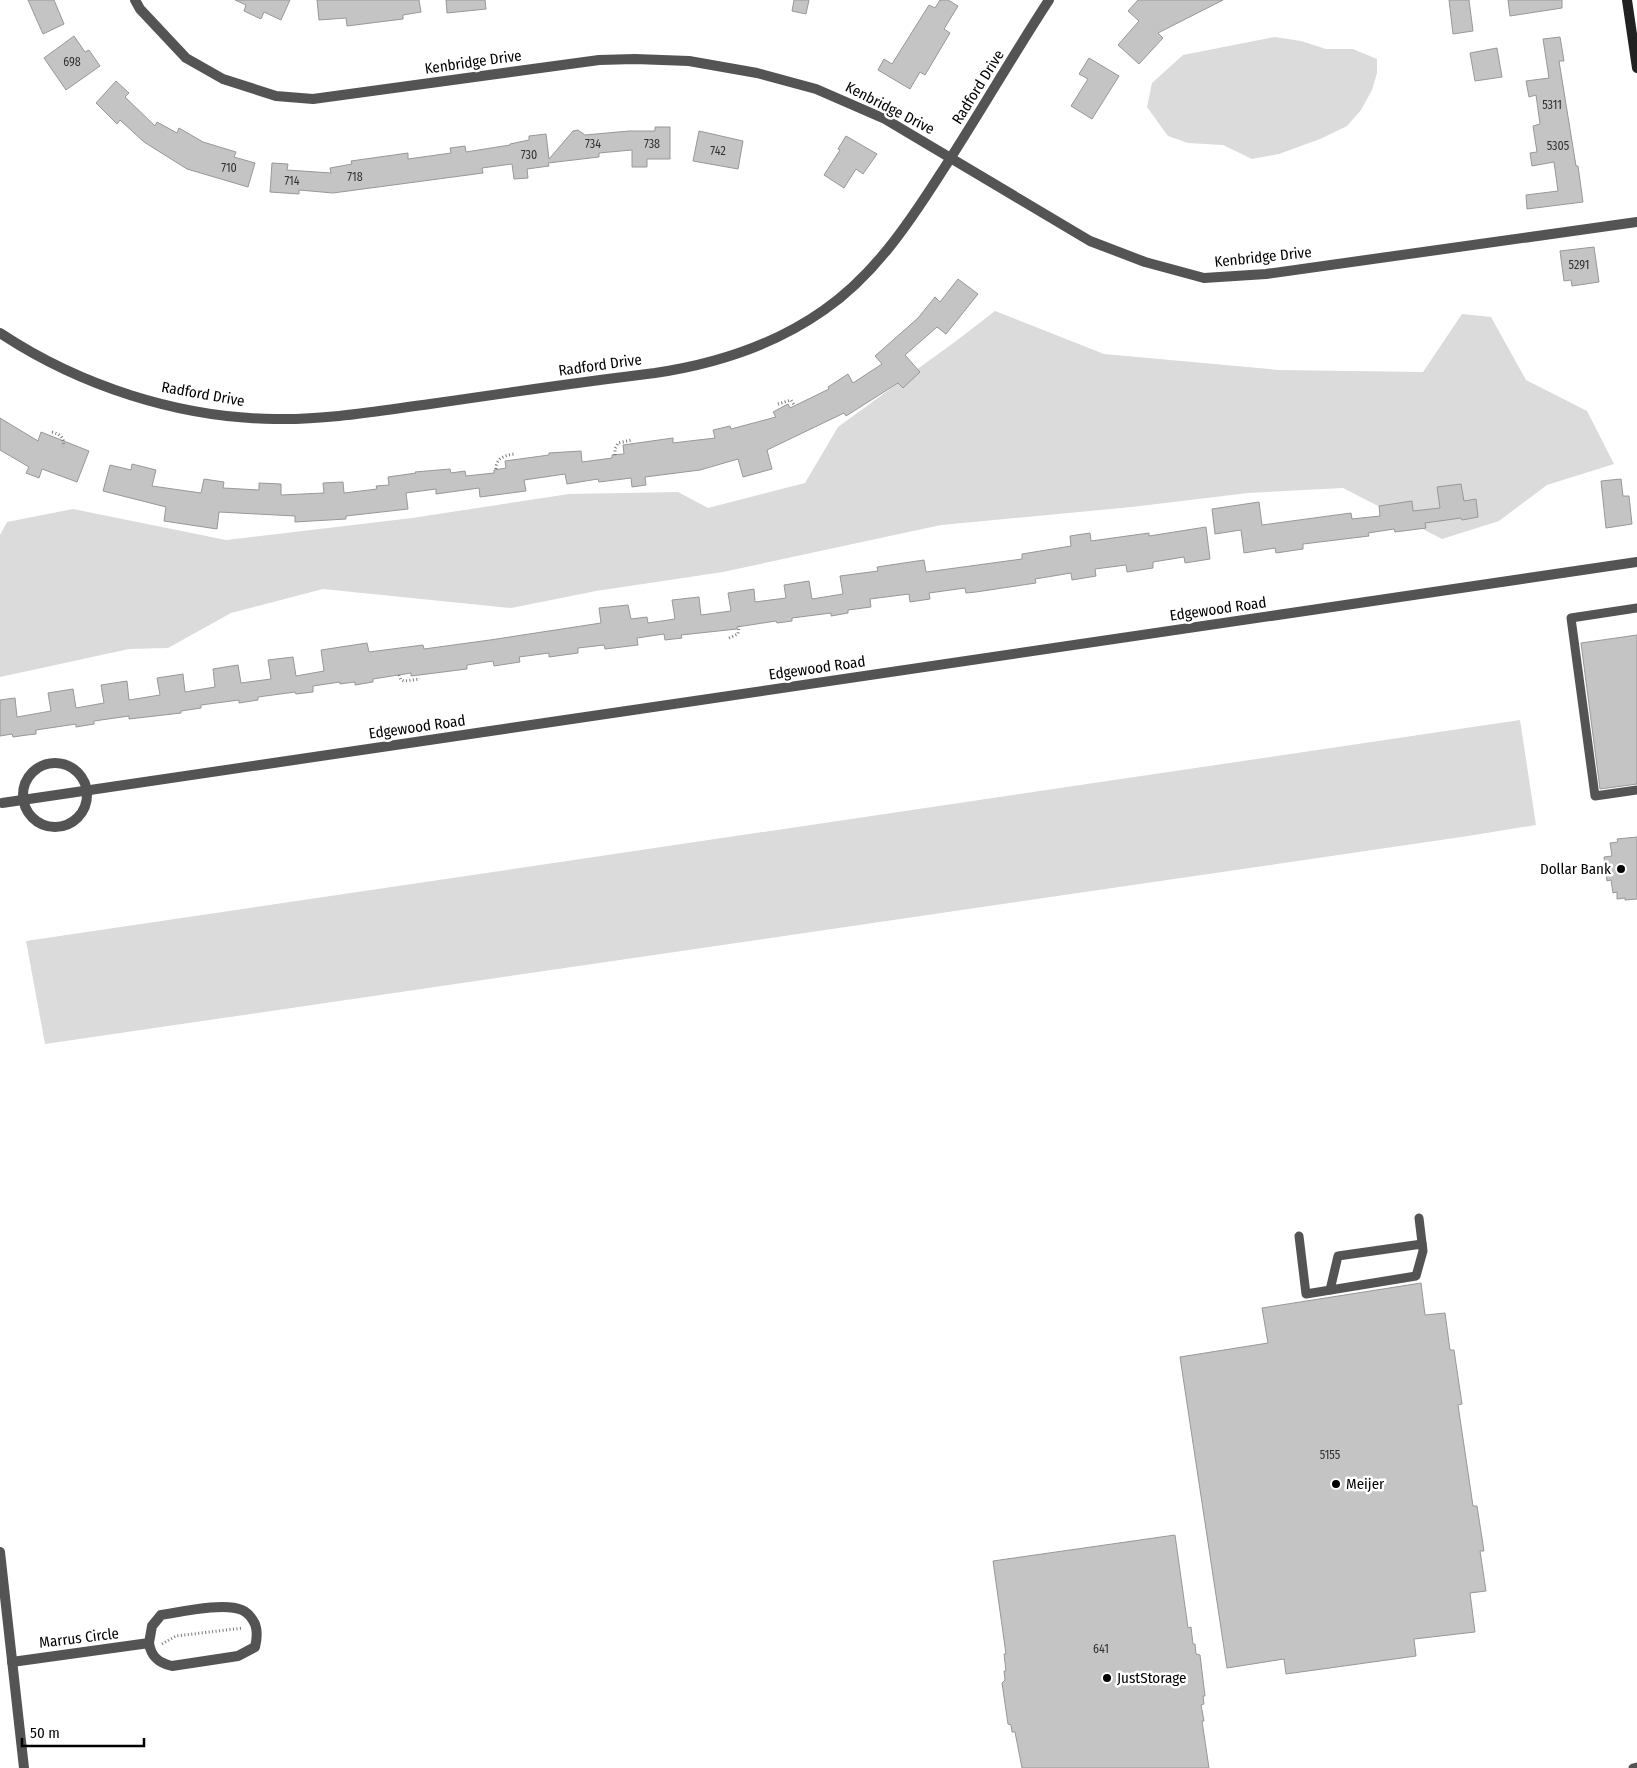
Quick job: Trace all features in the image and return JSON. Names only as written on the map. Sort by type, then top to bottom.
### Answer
[{"type":"main road","points":[[1627,0],[1637,68]]},
{"type":"street","name":"Kenbridge Drive","points":[[135,0],[140,9],[186,58],[223,79],[276,96],[313,99],[599,60],[635,59],[690,62],[757,73],[816,89],[884,119],[1090,241],[1145,262],[1204,278],[1266,274],[1637,222]]},
{"type":"street","name":"Radford Drive","points":[[0,333],[57,365],[118,391],[162,404],[192,410],[258,418],[295,419],[342,416],[683,369],[713,362],[754,348],[799,326],[844,295],[875,264],[910,220],[1050,0]]},
{"type":"street","name":"Edgewood Road","points":[[2,803],[1637,562]]},
{"type":"street","points":[[50,763],[60,763],[74,768],[81,776],[87,791],[85,805],[80,814],[68,824],[58,826],[48,826],[34,818],[27,810],[24,800],[24,790],[29,776],[36,769],[50,763]]},
{"type":"street","points":[[0,1552],[24,1768]]},
{"type":"street","points":[[225,1607],[236,1608],[246,1612],[252,1618],[258,1638],[255,1647],[238,1656],[172,1666],[164,1664],[156,1658],[150,1652],[149,1644],[152,1626],[161,1615],[225,1607]]},
{"type":"street","name":"Marrus Circle","points":[[12,1662],[149,1644]]},
{"type":"lane","points":[[1637,608],[1572,618],[1595,796],[1637,790]]},
{"type":"lane","points":[[1299,1236],[1306,1294],[1416,1276],[1423,1251],[1419,1218]]},
{"type":"lane","points":[[1330,1290],[1338,1256],[1422,1244]]},
{"type":"lane","points":[[1633,1768],[1637,1767]]},
{"type":"path","points":[[778,404],[791,400],[796,406]]},
{"type":"path","points":[[52,432],[62,436],[64,441],[63,447]]},
{"type":"path","points":[[615,455],[618,443],[632,440]]},
{"type":"path","points":[[496,470],[496,465],[500,459],[515,454]]},
{"type":"path","points":[[729,638],[738,634],[739,626]]},
{"type":"path","points":[[399,675],[401,680],[404,681],[420,679]]},
{"type":"path","points":[[159,1648],[164,1642],[176,1636],[244,1628]]},
{"type":"shaded area","points":[[1275,37],[1301,41],[1326,49],[1353,49],[1377,59],[1377,73],[1372,90],[1361,110],[1347,126],[1320,139],[1279,154],[1252,159],[1223,145],[1188,143],[1168,136],[1147,107],[1152,83],[1183,55]]},
{"type":"shaded area","points":[[995,311],[1104,354],[1279,370],[1423,372],[1462,314],[1491,317],[1526,380],[1587,411],[1614,464],[1547,485],[1499,521],[1442,539],[1343,488],[1248,493],[1132,507],[941,525],[723,572],[596,591],[511,608],[323,589],[231,613],[168,648],[129,649],[0,677],[0,535],[7,522],[73,509],[226,540],[412,518],[569,494],[678,492],[708,508],[805,483],[838,427]]},
{"type":"shaded area","points":[[1520,720],[1536,825],[1468,836],[45,1044],[26,941]]},
{"type":"building","points":[[28,0],[54,0],[64,24],[43,34]]},
{"type":"building","points":[[235,0],[290,0],[281,20],[264,12],[261,19],[244,11],[246,5]]},
{"type":"building","points":[[317,0],[419,0],[421,12],[403,15],[403,19],[347,26],[346,18],[319,20]]},
{"type":"building","points":[[446,0],[485,0],[486,9],[447,13]]},
{"type":"building","points":[[794,0],[809,0],[806,14],[792,11]]},
{"type":"building","points":[[940,0],[948,0],[958,6],[944,29],[950,33],[925,75],[920,72],[910,89],[878,70],[884,59],[892,64],[929,5],[935,8]]},
{"type":"building","points":[[1138,0],[1223,0],[1158,33],[1163,38],[1139,64],[1118,45],[1139,21],[1128,11]]},
{"type":"building","points":[[1449,0],[1469,0],[1473,31],[1453,34]]},
{"type":"building","points":[[1508,0],[1562,0],[1562,8],[1510,16]]},
{"type":"building","points":[[74,36],[85,52],[89,50],[100,66],[66,90],[44,58]]},
{"type":"building","points":[[1560,37],[1564,61],[1559,61],[1583,202],[1527,209],[1526,195],[1558,191],[1554,162],[1532,166],[1530,153],[1537,152],[1533,126],[1540,124],[1536,95],[1529,97],[1526,81],[1549,78],[1543,39]]},
{"type":"building","points":[[1497,48],[1502,77],[1475,81],[1470,53]]},
{"type":"building","points":[[1089,58],[1119,76],[1092,119],[1071,106],[1088,79],[1079,74]]},
{"type":"building","points":[[116,81],[129,93],[125,97],[155,126],[157,122],[177,133],[179,128],[203,142],[236,152],[234,157],[255,163],[248,187],[187,169],[144,142],[120,120],[117,124],[96,103]]},
{"type":"building","points":[[655,127],[670,127],[670,159],[647,159],[647,167],[632,167],[632,150],[599,153],[599,157],[548,163],[549,166],[527,169],[528,178],[514,179],[512,164],[482,168],[483,173],[333,193],[299,190],[299,194],[270,192],[272,163],[288,164],[287,170],[331,173],[330,168],[352,164],[351,161],[408,153],[408,159],[451,153],[450,148],[465,146],[466,152],[510,145],[529,140],[529,136],[546,134],[549,159],[573,131],[578,130],[585,135],[655,131]]},
{"type":"building","points":[[699,131],[743,141],[738,169],[693,161]]},
{"type":"building","points":[[846,136],[877,154],[863,174],[856,169],[844,188],[824,175],[840,150],[838,149]]},
{"type":"building","points":[[1594,247],[1599,282],[1572,286],[1571,280],[1564,281],[1560,251]]},
{"type":"building","points":[[958,279],[978,294],[946,334],[937,327],[905,355],[920,372],[903,388],[898,383],[846,416],[844,413],[767,450],[772,469],[743,477],[738,459],[700,470],[645,477],[646,485],[632,487],[631,478],[599,482],[598,479],[567,484],[565,474],[524,480],[526,491],[480,497],[479,488],[436,494],[436,489],[406,493],[408,509],[346,516],[346,519],[295,522],[295,516],[219,512],[217,529],[164,521],[166,507],[103,491],[110,465],[131,470],[132,464],[156,470],[152,486],[201,493],[204,479],[224,482],[223,488],[259,490],[259,483],[281,484],[281,495],[324,493],[323,483],[343,482],[344,493],[377,489],[376,486],[389,485],[388,477],[415,472],[450,469],[451,473],[465,471],[466,476],[494,473],[494,470],[506,468],[505,461],[549,455],[549,453],[581,451],[582,462],[612,458],[612,455],[624,454],[623,445],[673,438],[673,443],[715,438],[713,430],[730,426],[731,429],[776,417],[773,412],[788,404],[790,408],[829,389],[828,387],[848,374],[853,383],[882,364],[875,356],[918,318],[935,297],[940,302]]},
{"type":"building","points":[[0,418],[38,441],[41,432],[89,451],[77,482],[42,469],[39,478],[26,473],[29,467],[0,450]]},
{"type":"building","points":[[1621,479],[1623,496],[1629,496],[1632,524],[1606,528],[1601,481]]},
{"type":"building","points":[[1461,484],[1464,501],[1476,499],[1478,517],[1425,523],[1426,528],[1395,532],[1394,529],[1368,533],[1369,536],[1303,544],[1303,549],[1276,553],[1275,548],[1244,553],[1241,530],[1215,534],[1212,509],[1259,502],[1262,525],[1351,513],[1352,519],[1380,516],[1379,506],[1412,501],[1413,511],[1440,508],[1437,487]]},
{"type":"building","points":[[1206,527],[1210,559],[1185,563],[1184,557],[1153,562],[1153,568],[1127,572],[1126,565],[1095,569],[1096,576],[1072,580],[1071,573],[1035,579],[1036,583],[976,592],[966,593],[965,588],[929,593],[930,599],[910,602],[909,594],[870,599],[871,607],[848,610],[848,613],[831,616],[831,613],[792,618],[792,621],[777,623],[776,621],[737,627],[737,629],[681,635],[682,638],[665,640],[664,634],[637,638],[638,645],[605,649],[604,645],[578,648],[578,653],[549,657],[549,653],[519,657],[520,662],[494,666],[493,661],[467,665],[467,669],[411,676],[411,673],[373,679],[373,682],[355,685],[355,682],[340,684],[340,682],[313,686],[313,692],[296,694],[295,692],[258,697],[258,700],[239,703],[239,700],[201,705],[201,708],[181,711],[181,713],[129,719],[129,716],[94,721],[94,724],[76,727],[76,724],[36,730],[36,734],[13,737],[12,734],[0,736],[0,700],[15,698],[17,717],[51,711],[48,693],[73,689],[76,708],[104,703],[101,685],[127,681],[129,700],[160,695],[157,678],[183,674],[185,692],[215,687],[213,669],[238,665],[241,683],[271,679],[268,660],[293,657],[296,676],[324,671],[321,650],[367,643],[369,652],[423,645],[424,649],[490,640],[601,623],[599,608],[628,605],[631,619],[647,617],[648,623],[675,619],[672,600],[699,597],[701,615],[731,611],[728,593],[754,589],[755,602],[786,598],[784,585],[809,581],[812,599],[843,594],[840,576],[878,571],[877,567],[924,560],[926,572],[1022,559],[1022,554],[1071,546],[1070,536],[1090,533],[1091,541],[1149,533],[1149,536]]},
{"type":"building","points":[[1637,635],[1637,784],[1600,789],[1581,643]]},
{"type":"building","name":"Dollar Bank","points":[[1637,837],[1637,899],[1617,899],[1617,892],[1613,893],[1611,880],[1607,881],[1604,857],[1612,856],[1610,843],[1618,842],[1617,839]]},
{"type":"building","points":[[1421,1283],[1425,1315],[1445,1313],[1450,1350],[1454,1350],[1462,1404],[1458,1405],[1473,1506],[1477,1506],[1484,1551],[1480,1551],[1486,1591],[1470,1593],[1475,1632],[1414,1639],[1416,1656],[1286,1674],[1284,1659],[1227,1668],[1180,1357],[1268,1343],[1262,1308]]},
{"type":"building","points":[[1175,1535],[1188,1628],[1191,1627],[1196,1654],[1200,1655],[1205,1696],[1203,1696],[1204,1704],[1201,1705],[1204,1721],[1202,1721],[1209,1768],[1022,1768],[1015,1732],[1012,1732],[1011,1725],[1008,1724],[1002,1683],[1005,1680],[1004,1654],[1006,1654],[993,1561]]},
{"type":"place","name":"Dollar Bank","points":[[1621,869]]},
{"type":"place","name":"Meijer","points":[[1336,1484]]},
{"type":"place","name":"JustStorage","points":[[1107,1678]]}]
